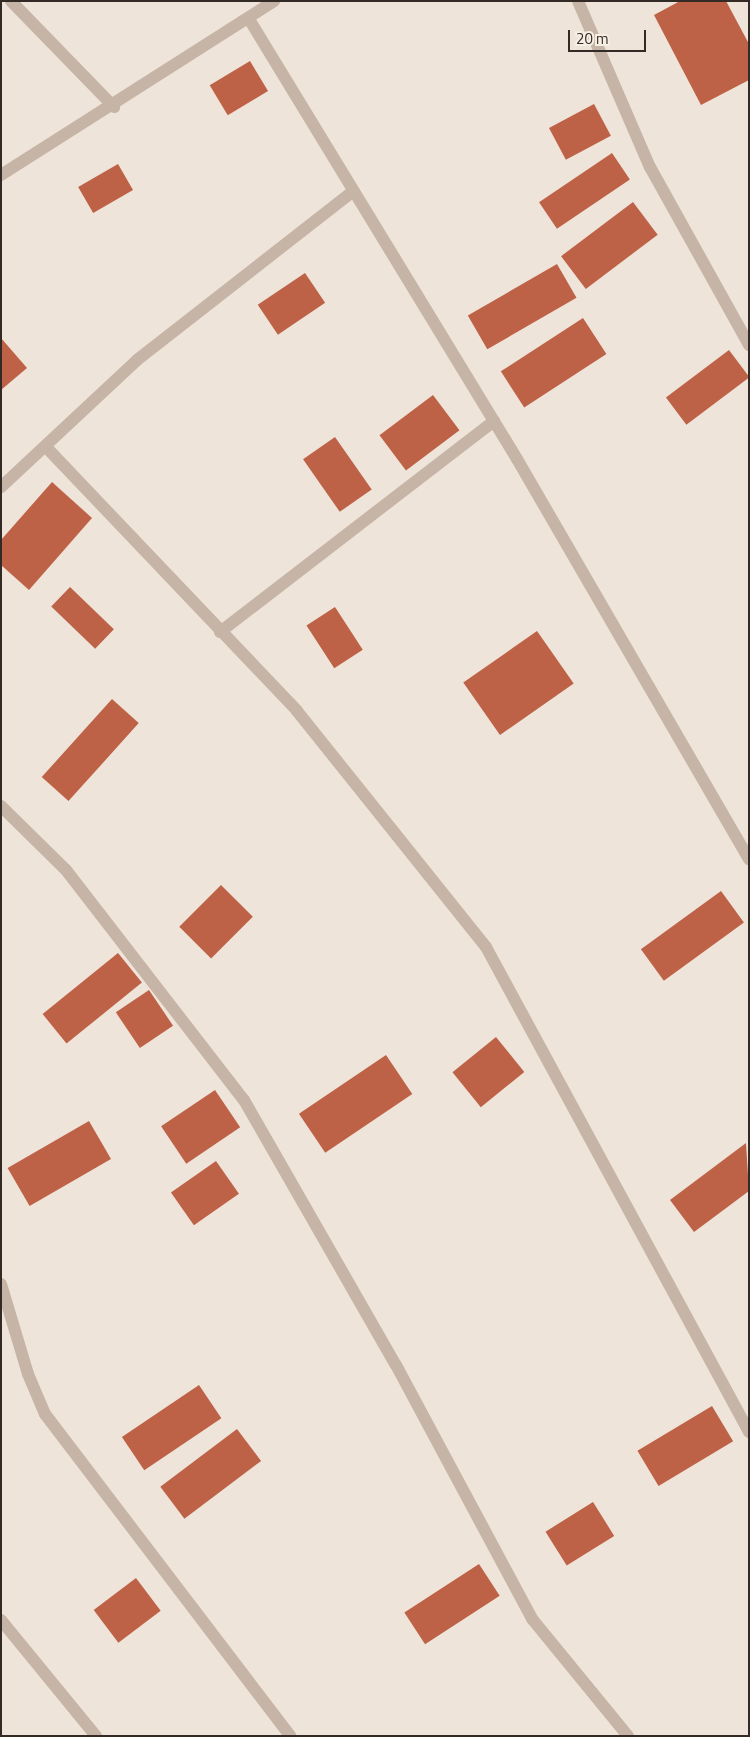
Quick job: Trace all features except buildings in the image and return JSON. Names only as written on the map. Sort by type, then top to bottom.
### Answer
[{"type":"street","points":[[11,1],[114,107]]},
{"type":"street","points":[[1,175],[114,107],[274,1]]},
{"type":"street","points":[[578,1],[650,167],[749,345]]},
{"type":"street","points":[[249,19],[351,193],[494,422],[749,860]]},
{"type":"street","points":[[1,487],[137,360],[351,193]]},
{"type":"street","points":[[220,632],[494,422]]},
{"type":"street","points":[[46,447],[297,711],[486,947],[749,1432]]},
{"type":"street","points":[[1,806],[66,870],[244,1100],[396,1365],[534,1620],[628,1736]]},
{"type":"street","points":[[1,1284],[28,1374],[45,1414],[290,1736]]},
{"type":"street","points":[[1,1620],[96,1736]]}]
